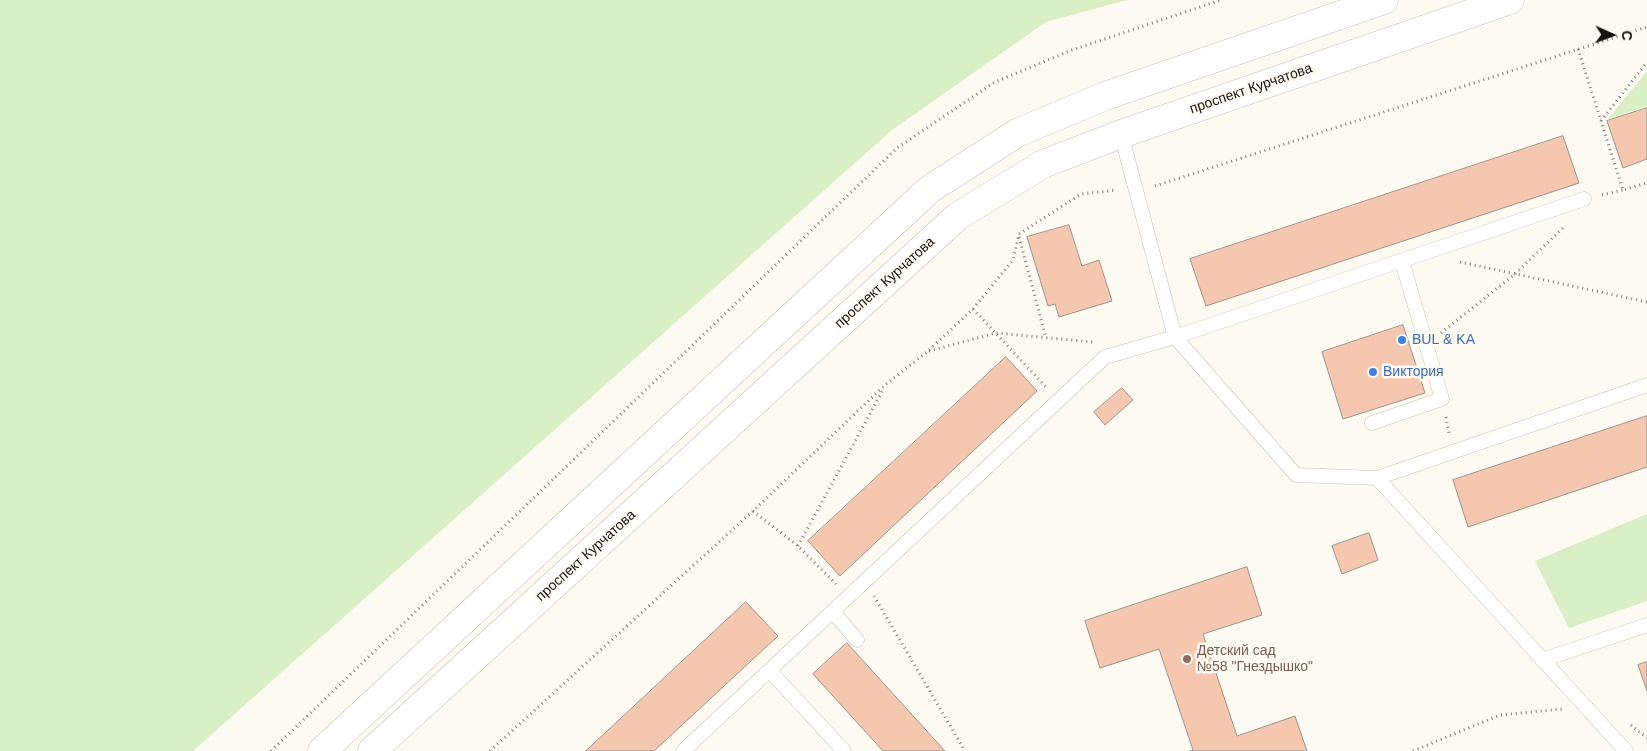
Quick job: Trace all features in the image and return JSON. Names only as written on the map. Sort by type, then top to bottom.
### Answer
[{"type":"main road","points":[[322,751],[930,188],[1018,133],[1105,96],[1384,0]]},
{"type":"main road","name":"проспект Курчатова","points":[[372,751],[958,216],[1043,164],[1121,134],[1510,0]]},
{"type":"main road","points":[[930,188],[958,216]]},
{"type":"lane","points":[[1121,134],[1175,337],[1296,475],[1377,478],[1647,385]]},
{"type":"lane","points":[[683,751],[1105,357],[1175,337],[1590,198]]},
{"type":"lane","points":[[1372,423],[1442,399],[1402,261]]},
{"type":"lane","points":[[1377,478],[1626,751]]},
{"type":"lane","points":[[833,612],[857,640]]},
{"type":"lane","points":[[1542,660],[1647,625]]},
{"type":"lane","points":[[770,671],[844,751]]},
{"type":"path","points":[[271,751],[897,148],[994,82],[1072,50],[1221,0]]},
{"type":"path","points":[[490,751],[753,511],[885,385],[928,352],[973,309],[1013,260],[1019,234],[1081,194],[1159,186],[1647,27]]},
{"type":"path","points":[[1578,49],[1623,190]]},
{"type":"path","points":[[1601,122],[1647,62]]},
{"type":"path","points":[[1590,198],[1647,183]]},
{"type":"path","points":[[1427,345],[1515,274],[1569,222]]},
{"type":"path","points":[[1019,234],[1046,338]]},
{"type":"path","points":[[1422,254],[1647,302]]},
{"type":"path","points":[[973,309],[1059,400]]},
{"type":"path","points":[[928,352],[996,333],[1094,342]]},
{"type":"path","points":[[798,546],[885,385]]},
{"type":"path","points":[[1442,399],[1452,452]]},
{"type":"path","points":[[753,511],[798,546],[848,598]]},
{"type":"path","points":[[866,582],[965,751]]},
{"type":"path","points":[[1413,751],[1500,715],[1585,707]]},
{"type":"path","points":[[1628,722],[1647,738]]},
{"type":"green space","points":[[0,0],[1127,0],[1046,22],[892,130],[193,751],[0,751]]},
{"type":"green space","points":[[1647,71],[1647,106],[1608,119]]},
{"type":"green space","points":[[1647,514],[1647,601],[1569,628],[1535,561]]},
{"type":"building","points":[[1647,108],[1647,159],[1623,168],[1607,121]]},
{"type":"building","points":[[1563,136],[1579,183],[1206,306],[1190,259]]},
{"type":"building","points":[[1069,225],[1082,266],[1099,260],[1112,301],[1059,317],[1055,304],[1048,306],[1027,237]]},
{"type":"building","name":"Виктория","points":[[1403,325],[1425,393],[1343,419],[1322,352]]},
{"type":"building","points":[[1006,357],[1037,391],[840,576],[808,541]]},
{"type":"building","points":[[1122,388],[1133,400],[1105,425],[1094,412]]},
{"type":"building","points":[[1647,416],[1647,467],[1468,527],[1453,480]]},
{"type":"building","points":[[1369,533],[1378,560],[1342,574],[1332,546]]},
{"type":"building","name":"Детский сад №58 \"Гнездышко\"","points":[[1247,567],[1262,615],[1203,634],[1237,736],[1295,716],[1307,751],[1190,751],[1193,750],[1159,649],[1100,668],[1085,621]]},
{"type":"building","points":[[746,602],[778,636],[654,751],[586,751]]},
{"type":"building","points":[[847,643],[945,751],[883,751],[813,674]]},
{"type":"building","points":[[1647,662],[1647,691],[1638,665]]},
{"type":"place","name":"BUL & KA","points":[[1402,340]]},
{"type":"place","name":"Виктория","points":[[1373,372]]},
{"type":"place","name":"Детский сад №58 \"Гнездышко\"","points":[[1187,659]]}]
